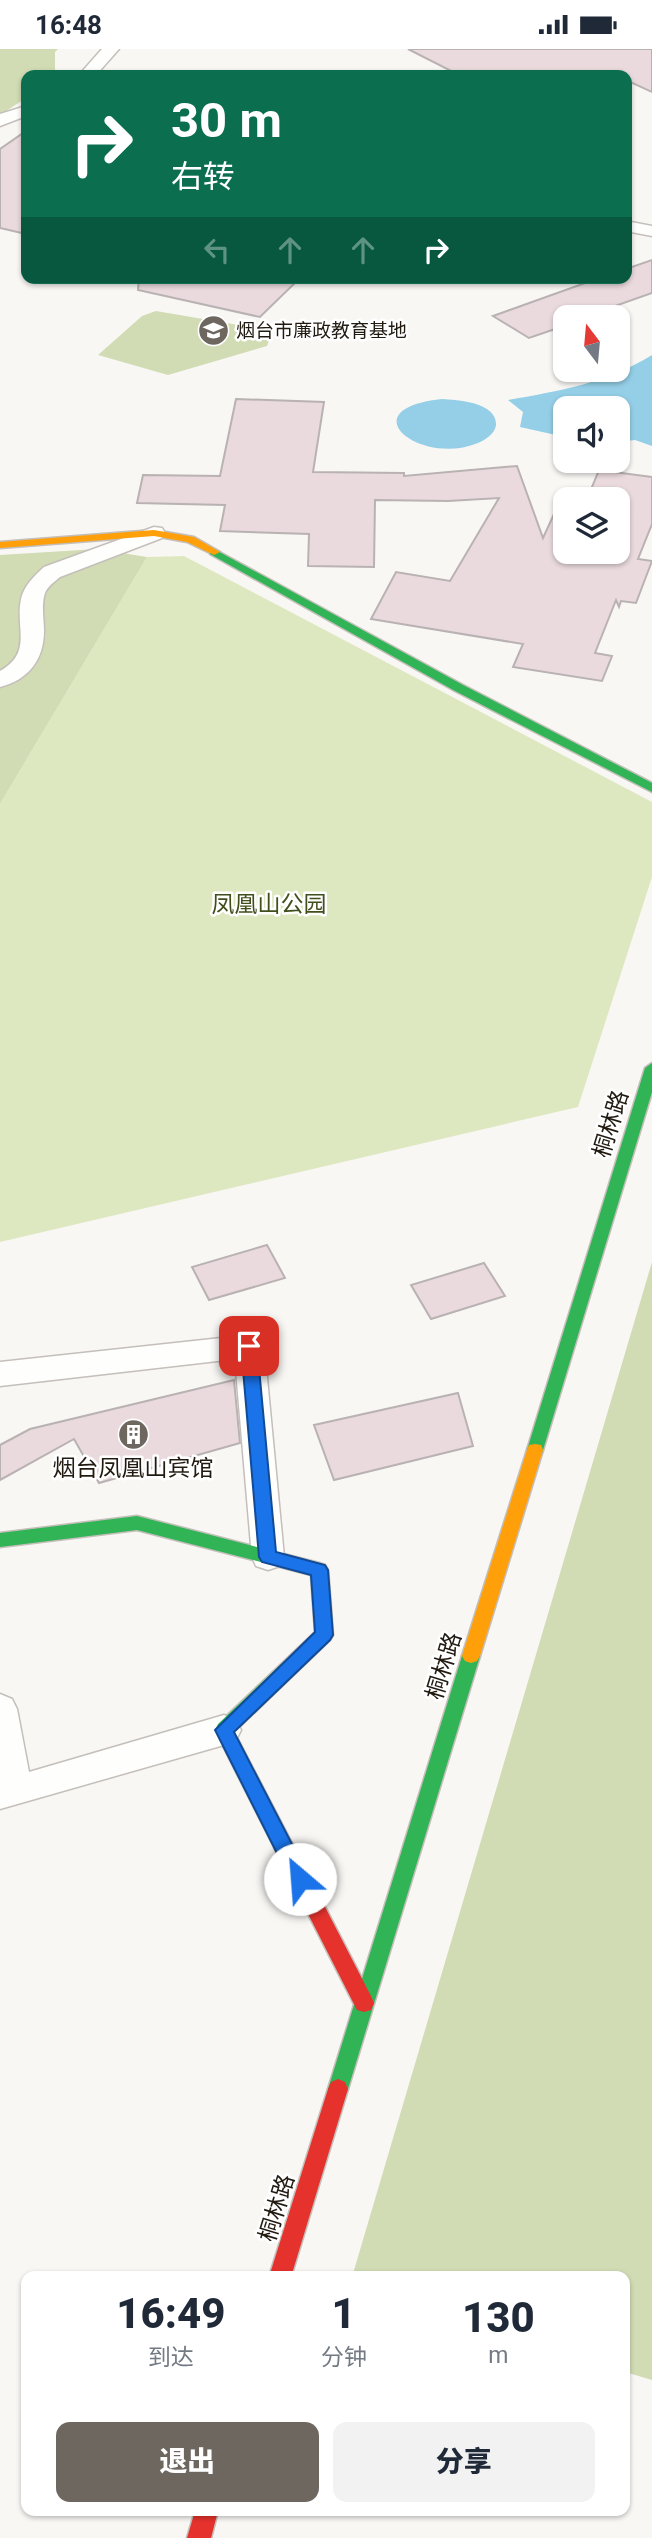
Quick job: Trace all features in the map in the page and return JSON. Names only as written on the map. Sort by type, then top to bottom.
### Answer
[{"type":"street","points":[[92,70],[111,49]]},
{"type":"street","points":[[0,121],[21,112]]},
{"type":"street","points":[[632,227],[652,231]]},
{"type":"street","points":[[0,680],[20,669],[29,658],[32,593],[39,581],[52,572],[155,533]]},
{"type":"street","points":[[0,545],[155,533],[190,539],[459,688],[652,788]]},
{"type":"street","name":"桐林路","points":[[282,2271],[652,1068]]},
{"type":"street","points":[[0,1374],[249,1346],[268,1557]]},
{"type":"street","points":[[0,1540],[137,1523],[319,1570],[324,1635],[224,1730],[8,1793],[0,1709]]},
{"type":"street","points":[[224,1730],[364,2003]]},
{"type":"street","points":[[199,2538],[206,2516]]},
{"type":"green space","points":[[0,49],[58,49],[55,52],[55,70],[21,70],[21,101],[0,115]]},
{"type":"green space","points":[[156,311],[273,331],[267,346],[168,375],[98,355],[142,316]]},
{"type":"green space","points":[[97,549],[147,557],[0,804],[0,555]]},
{"type":"green space","name":"凤凰山公园","points":[[184,556],[652,802],[652,877],[578,1107],[0,1242],[0,804],[147,557]]},
{"type":"green space","points":[[652,1262],[652,2380],[630,2373],[630,2271],[354,2271]]},
{"type":"water","points":[[652,355],[652,446],[630,441],[630,396],[553,396],[553,434],[520,427],[523,412],[508,400],[589,382],[630,382],[630,367]]},
{"type":"water","points":[[442,399],[475,404],[490,411],[495,417],[494,431],[478,443],[456,448],[435,448],[416,442],[403,434],[397,424],[400,413],[414,405]]},
{"type":"building","points":[[408,49],[652,49],[652,92],[632,83],[632,70],[449,70]]},
{"type":"building","points":[[21,134],[21,233],[0,228],[0,149]]},
{"type":"building","points":[[652,260],[652,293],[618,305],[553,305],[553,330],[529,338],[493,316],[582,284],[632,284],[632,267]]},
{"type":"building","points":[[138,284],[294,284],[260,317],[138,290]]},
{"type":"building","points":[[236,399],[324,402],[313,472],[404,473],[404,476],[517,466],[543,538],[553,516],[553,564],[630,564],[630,487],[592,487],[598,473],[652,477],[652,524],[638,559],[652,561],[636,603],[621,601],[619,607],[616,600],[595,653],[612,656],[602,681],[513,667],[523,644],[371,619],[396,572],[450,581],[499,498],[448,501],[375,500],[374,567],[308,566],[309,534],[220,531],[225,505],[137,503],[143,475],[220,476]]},
{"type":"building","points":[[267,1245],[285,1278],[209,1300],[192,1267]]},
{"type":"building","points":[[484,1263],[505,1296],[431,1319],[411,1285]]},
{"type":"building","name":"烟台凤凰山宾馆","points":[[234,1380],[240,1443],[99,1483],[74,1439],[0,1480],[0,1445],[30,1429]]},
{"type":"building","points":[[458,1393],[473,1446],[334,1480],[314,1425]]},
{"type":"traffic: fast","points":[[214,552],[459,688],[652,788]]},
{"type":"traffic: fast","points":[[535,1450],[652,1068]]},
{"type":"traffic: fast","points":[[0,1540],[137,1523],[319,1570],[324,1635],[224,1730],[285,1849]]},
{"type":"traffic: fast","points":[[338,2089],[471,1656]]},
{"type":"traffic: slow","points":[[0,545],[154,533],[190,539],[214,552]]},
{"type":"traffic: slow","points":[[471,1656],[535,1450]]},
{"type":"traffic: jam","points":[[285,1849],[364,2003]]},
{"type":"traffic: jam","points":[[282,2271],[338,2089]]},
{"type":"traffic: jam","points":[[199,2538],[206,2516]]},
{"type":"place","name":"烟台市廉政教育基地","points":[[213,330]]},
{"type":"place","name":"烟台凤凰山宾馆","points":[[133,1434]]},
{"type":"route","points":[[249,1346],[268,1557],[319,1570],[324,1635],[224,1730],[300,1879]]}]
